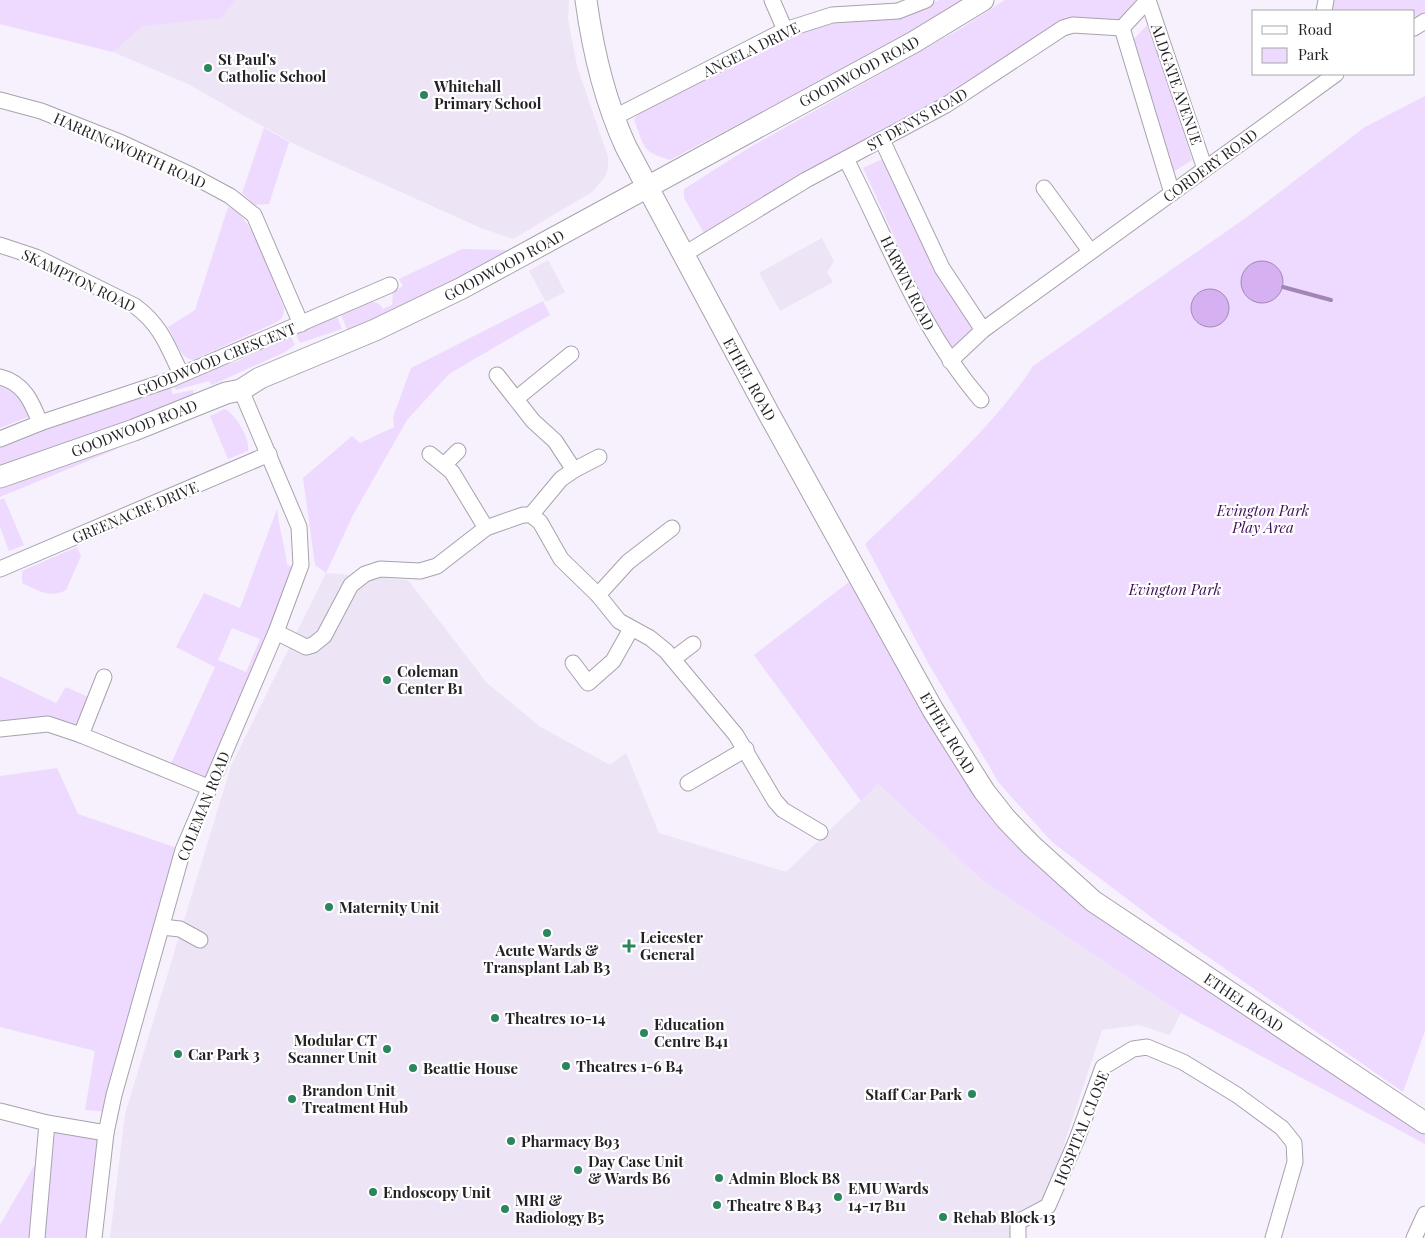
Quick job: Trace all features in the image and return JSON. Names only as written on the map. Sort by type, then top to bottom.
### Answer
[{"type":"street","name":"ETHEL ROAD","points":[[586,0],[593,52],[613,118],[647,187],[933,710],[979,783],[1006,819],[1030,845],[1093,901],[1425,1123]]},
{"type":"street","points":[[772,0],[785,30]]},
{"type":"street","name":"ANGELA DRIVE","points":[[613,118],[785,30],[832,15],[898,11],[926,0]]},
{"type":"street","name":"GOODWOOD ROAD","points":[[0,477],[241,390],[260,378],[419,310],[914,42],[983,0]]},
{"type":"street","points":[[1148,0],[1122,28],[1172,193]]},
{"type":"street","name":"ALDGATE AVENUE","points":[[1148,0],[1205,169]]},
{"type":"street","name":"ST DENYS ROAD","points":[[683,254],[806,180],[946,105],[1063,28],[1073,25],[1122,28]]},
{"type":"street","name":"CORDERY ROAD","points":[[950,362],[983,330],[1331,75]]},
{"type":"street","name":"HARRINGWORTH ROAD","points":[[0,100],[41,111],[122,143],[191,175],[230,196],[254,215],[301,324]]},
{"type":"street","points":[[882,140],[942,268],[983,330]]},
{"type":"street","name":"HARWIN ROAD","points":[[846,159],[925,320],[950,362],[981,400]]},
{"type":"street","points":[[1044,188],[1090,251]]},
{"type":"street","name":"SKAMPTON ROAD","points":[[0,245],[36,257],[135,306],[148,315],[159,328],[181,374]]},
{"type":"street","name":"GOODWOOD CRESCENT","points":[[0,439],[40,423],[181,374],[390,285]]},
{"type":"street","points":[[517,398],[571,354]]},
{"type":"street","points":[[497,375],[517,398],[533,421],[555,441],[574,470]]},
{"type":"street","points":[[0,377],[20,386],[35,409],[40,423]]},
{"type":"street","name":"COLEMAN ROAD","points":[[94,1238],[106,1133],[114,1095],[184,850],[208,787],[276,632],[301,565],[299,527],[241,390]]},
{"type":"street","points":[[444,465],[458,451]]},
{"type":"street","name":"GREENACRE DRIVE","points":[[0,569],[269,454]]},
{"type":"street","points":[[430,454],[444,465],[461,486],[486,528]]},
{"type":"street","points":[[531,515],[561,479],[599,456]]},
{"type":"street","points":[[276,632],[306,647],[313,645],[324,636],[351,585],[365,574],[380,569],[420,571],[437,566],[486,528],[523,515],[531,515],[540,522],[560,559],[598,595],[619,621],[631,630],[650,638],[673,658],[746,749],[775,801],[789,814],[820,832]]},
{"type":"street","points":[[598,595],[628,562],[672,528]]},
{"type":"street","points":[[573,663],[588,683],[613,661],[631,630]]},
{"type":"street","points":[[673,658],[693,644]]},
{"type":"street","points":[[81,735],[104,677]]},
{"type":"street","points":[[0,729],[48,724],[81,735],[208,787]]},
{"type":"street","points":[[688,783],[746,749]]},
{"type":"street","points":[[162,927],[180,929],[200,940]]},
{"type":"street","name":"HOSPITAL CLOSE","points":[[1018,1238],[1018,1222],[1048,1206],[1077,1139],[1103,1067],[1133,1048],[1147,1047],[1183,1062],[1237,1095],[1282,1128],[1294,1143],[1295,1162],[1273,1238]]},
{"type":"street","points":[[0,1111],[47,1123],[106,1133]]},
{"type":"street","points":[[37,1238],[47,1123]]},
{"type":"street","points":[[1414,1238],[1425,1214]]},
{"type":"shaded area","name":"Whitehall Primary School","points":[[0,0],[569,0],[568,19],[577,66],[608,157],[608,168],[605,177],[592,192],[513,239],[481,228],[296,145],[188,84],[113,52],[0,24]]},
{"type":"shaded area","points":[[822,238],[834,261],[827,272],[833,282],[780,311],[759,273]]},
{"type":"shaded area","points":[[548,260],[565,292],[546,302],[529,271]]},
{"type":"shaded area","points":[[1266,261],[1274,264],[1280,270],[1283,282],[1280,294],[1274,300],[1258,303],[1250,300],[1244,294],[1241,278],[1244,270],[1250,264]]},
{"type":"shaded area","points":[[1210,289],[1223,295],[1229,308],[1223,321],[1210,327],[1197,321],[1191,308],[1197,295]]},
{"type":"shaded area","name":"Leicester General","points":[[326,573],[408,580],[487,683],[539,726],[610,765],[626,753],[659,833],[786,872],[878,784],[982,880],[1181,1013],[1170,1035],[1139,1025],[1102,1030],[1038,1222],[1020,1231],[1018,1238],[110,1238],[125,1114],[231,766]]},
{"type":"green space","points":[[0,0],[235,0],[221,18],[142,26],[113,52],[0,24]]},
{"type":"green space","points":[[939,0],[969,0],[944,16],[670,160],[648,151],[642,142],[634,120],[642,108],[787,36],[817,24],[913,12]]},
{"type":"green space","points":[[1005,0],[1141,0],[1126,17],[1115,23],[1109,24],[1076,19],[1061,20],[1013,57],[953,95],[705,235],[684,198],[684,189],[752,146],[960,29]]},
{"type":"green space","points":[[1334,0],[1425,0],[1425,11],[1415,16],[1415,10],[1332,10]]},
{"type":"green space","points":[[1149,23],[1192,160],[1172,173],[1132,41]]},
{"type":"green space","name":"Evington Park","points":[[1425,96],[1425,1031],[1403,1092],[1155,920],[1052,842],[999,783],[927,661],[865,544],[977,436],[1016,390],[1033,366],[1247,217],[1365,127]]},
{"type":"green space","points":[[264,128],[289,142],[269,204],[255,205],[242,193]]},
{"type":"green space","points":[[885,158],[974,334],[954,354],[916,284],[863,168]]},
{"type":"green space","points":[[228,207],[247,224],[255,237],[269,267],[284,308],[282,318],[193,360],[188,359],[181,352],[168,327],[195,310]]},
{"type":"green space","points":[[462,249],[511,250],[513,253],[348,332],[340,312],[369,302],[379,304],[383,309],[392,305],[393,292],[403,286],[399,279]]},
{"type":"green space","points":[[543,301],[550,315],[449,374],[407,420],[353,515],[326,573],[315,565],[303,478],[352,436],[360,443],[394,427],[393,417],[411,368]]},
{"type":"green space","points":[[336,314],[342,329],[300,343],[295,332]]},
{"type":"green space","points":[[290,334],[295,345],[285,352],[212,385],[209,381],[176,390],[173,384],[209,369],[236,362]]},
{"type":"green space","points":[[0,385],[20,391],[29,410],[28,417],[0,428]]},
{"type":"green space","points":[[169,385],[173,394],[193,390],[196,398],[0,470],[0,447],[86,413]]},
{"type":"green space","points":[[225,409],[234,416],[241,427],[248,446],[248,451],[228,459],[210,416]]},
{"type":"green space","points":[[115,445],[117,449],[0,497],[0,485]]},
{"type":"green space","points":[[4,498],[24,545],[9,551],[0,527],[0,500]]},
{"type":"green space","points":[[277,509],[287,565],[298,568],[208,787],[168,770],[215,667],[176,647],[204,593],[240,608]],"holes":[[[232,628],[260,639],[246,672],[218,660]]]},
{"type":"green space","points":[[77,547],[81,556],[66,590],[60,593],[49,594],[22,583],[22,571]]},
{"type":"green space","points":[[849,582],[938,737],[998,826],[1425,1123],[1425,1144],[1181,1013],[982,880],[878,784],[861,801],[754,655]]},
{"type":"green space","points":[[0,676],[56,703],[66,687],[95,700],[81,735],[48,724],[0,729]]},
{"type":"green space","points":[[57,768],[78,814],[183,850],[110,1112],[85,1110],[95,1051],[0,1027],[0,776]]},
{"type":"green space","points":[[47,1123],[106,1133],[94,1238],[0,1238],[0,1225],[45,1147]]},
{"type":"waterway","points":[[1283,287],[1331,300]]},
{"type":"place","name":"St Paul's Catholic School","points":[[208,68]]},
{"type":"place","name":"Whitehall Primary School","points":[[424,95]]},
{"type":"place","name":"Coleman Center B1","points":[[387,680]]},
{"type":"place","name":"Maternity Unit","points":[[329,907]]},
{"type":"place","name":"Acute Wards & Transplant Lab B3","points":[[547,933]]},
{"type":"place","name":"Leicester General","points":[[629,946]]},
{"type":"place","name":"Theatres 10-14","points":[[495,1018]]},
{"type":"place","name":"Education Centre B41","points":[[644,1033]]},
{"type":"place","name":"Modular CT Scanner Unit","points":[[387,1049]]},
{"type":"place","name":"Car Park 3","points":[[178,1054]]},
{"type":"place","name":"Theatres 1-6 B4","points":[[566,1066]]},
{"type":"place","name":"Beattie House","points":[[413,1068]]},
{"type":"place","name":"Staff Car Park","points":[[972,1094]]},
{"type":"place","name":"Brandon Unit Treatment Hub","points":[[292,1099]]},
{"type":"place","name":"Pharmacy B93","points":[[511,1141]]},
{"type":"place","name":"Day Case Unit & Wards B6","points":[[578,1170]]},
{"type":"place","name":"Admin Block B8","points":[[719,1178]]},
{"type":"place","name":"Endoscopy Unit","points":[[373,1192]]},
{"type":"place","name":"EMU Wards 14-17 B11","points":[[838,1197]]},
{"type":"place","name":"Theatre 8 B43","points":[[717,1205]]},
{"type":"place","name":"MRI & Radiology B5","points":[[505,1209]]},
{"type":"place","name":"Rehab Block 13","points":[[943,1217]]},
{"type":"park label","name":"Evington Park Play Area","points":[[1263,518]]}]
